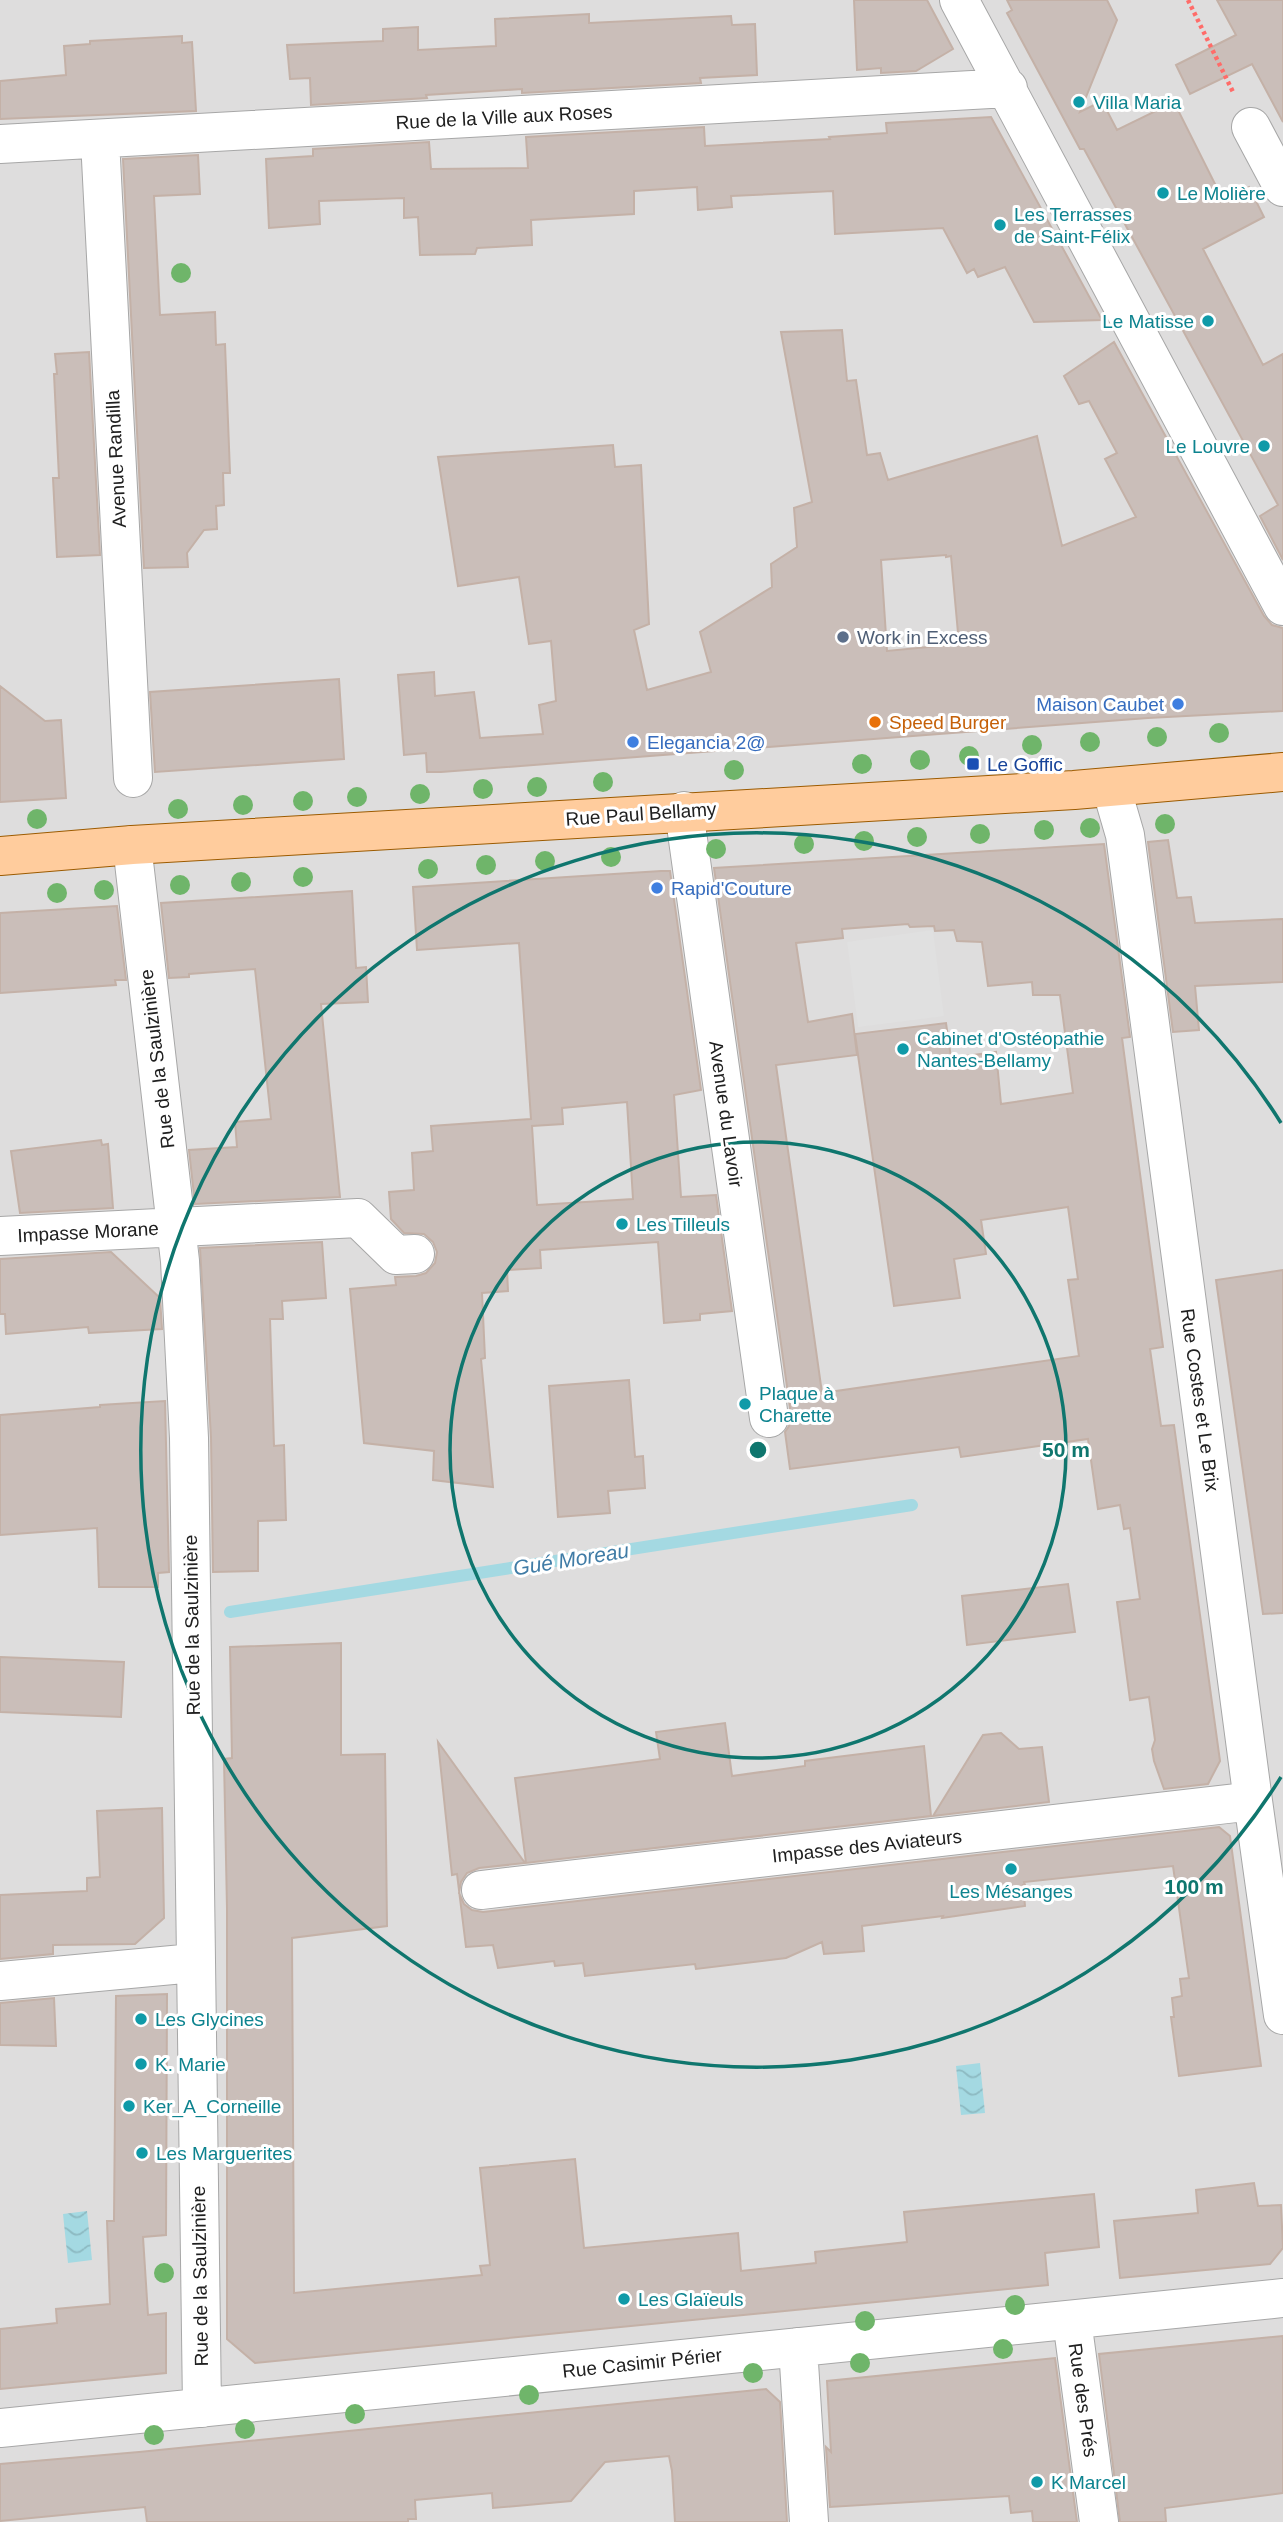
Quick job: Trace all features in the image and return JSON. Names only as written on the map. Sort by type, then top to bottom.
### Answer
[{"type":"main road","name":"Rue Paul Bellamy","points":[[0,856],[132,845],[1111,787],[1283,772]]},
{"type":"street","points":[[959,0],[1283,606]]},
{"type":"street","name":"Rue de la Ville aux Roses","points":[[0,144],[1008,88]]},
{"type":"street","points":[[1251,127],[1283,187]]},
{"type":"street","name":"Avenue Randilla","points":[[100,140],[133,778]]},
{"type":"street","name":"Rue Costes et Le Brix","points":[[1111,787],[1125,835],[1252,1801],[1283,2015]]},
{"type":"street","name":"Avenue du Lavoir","points":[[684,811],[769,1418]]},
{"type":"street","name":"Rue de la Saulzinière","points":[[132,845],[177,1227],[189,1438],[201,2408]]},
{"type":"street","name":"Impasse Morane","points":[[0,1236],[358,1218],[396,1255],[415,1254]]},
{"type":"street","name":"Impasse des Aviateurs","points":[[481,1890],[1252,1801]]},
{"type":"street","points":[[0,1981],[194,1963]]},
{"type":"street","name":"Rue Casimir Périer","points":[[0,2428],[1283,2298]]},
{"type":"street","name":"Rue des Prés","points":[[1072,2320],[1099,2522]]},
{"type":"street","points":[[798,2347],[809,2522]]},
{"type":"path","points":[[1188,0],[1251,127]]},
{"type":"shaded area","points":[[0,0],[1283,0],[1283,2522],[0,2522]]},
{"type":"shaded area","points":[[933,930],[944,1016],[858,1027],[847,942]]},
{"type":"water","points":[[980,2063],[985,2113],[961,2115],[956,2066]]},
{"type":"water","points":[[87,2211],[92,2260],[68,2263],[63,2214]]},
{"type":"building","points":[[854,0],[927,0],[953,49],[916,71],[881,73],[881,68],[857,70]]},
{"type":"building","points":[[1007,0],[1107,0],[1117,20],[1080,112],[1102,101],[1117,130],[1174,102],[1223,200],[1249,187],[1264,217],[1203,249],[1263,365],[1283,354],[1283,560],[1260,516],[1278,505],[1007,13],[1012,10]]},
{"type":"building","points":[[1217,0],[1283,0],[1283,122],[1252,64],[1190,94],[1176,65],[1236,35]]},
{"type":"building","points":[[589,14],[589,23],[731,16],[732,25],[755,24],[757,75],[700,78],[701,83],[522,93],[522,89],[311,105],[310,78],[290,79],[287,45],[383,41],[383,29],[418,27],[418,50],[496,46],[495,19]]},
{"type":"building","points":[[182,36],[182,43],[192,42],[196,111],[0,119],[0,81],[66,75],[64,46],[90,44],[90,41]]},
{"type":"building","points":[[991,117],[1102,320],[1034,322],[1005,267],[978,277],[974,269],[967,273],[943,228],[835,234],[833,191],[731,196],[732,207],[698,210],[697,187],[634,191],[634,214],[531,220],[532,245],[477,248],[475,254],[420,255],[418,217],[404,218],[404,198],[319,201],[320,224],[269,228],[266,159],[313,156],[313,149],[429,142],[431,169],[528,168],[526,137],[704,127],[705,146],[830,139],[829,137],[887,133],[886,123]]},
{"type":"building","points":[[198,155],[200,194],[154,196],[160,315],[215,312],[216,345],[225,344],[230,473],[223,473],[224,505],[216,506],[217,529],[204,530],[187,553],[188,567],[144,568],[123,159]]},
{"type":"building","points":[[842,330],[847,381],[856,380],[867,455],[880,453],[888,480],[1037,436],[1062,546],[1136,517],[1105,459],[1117,453],[1089,401],[1079,404],[1064,376],[1114,342],[1264,616],[1272,625],[1283,628],[1283,711],[1148,718],[441,772],[427,772],[426,753],[404,755],[398,675],[434,672],[435,696],[474,692],[480,738],[543,734],[539,705],[556,701],[551,641],[529,644],[519,577],[458,586],[438,457],[613,445],[615,467],[641,465],[649,624],[634,630],[647,690],[711,672],[700,632],[772,587],[771,564],[797,547],[794,508],[812,502],[781,332]],"holes":[[[951,556],[959,644],[887,651],[881,560]]]},
{"type":"building","points":[[89,352],[100,555],[57,557],[53,478],[59,478],[55,354]]},
{"type":"building","points":[[339,679],[344,759],[155,772],[150,692]]},
{"type":"building","points":[[0,686],[45,721],[61,720],[66,798],[0,802]]},
{"type":"building","points":[[1168,840],[1177,898],[1191,897],[1195,923],[1283,919],[1283,982],[1195,986],[1199,1030],[1173,1032],[1148,842]]},
{"type":"building","points":[[1104,844],[1130,1037],[1122,1038],[1163,1347],[1150,1349],[1161,1426],[1174,1425],[1220,1761],[1208,1784],[1164,1789],[1152,1749],[1155,1740],[1149,1697],[1130,1700],[1117,1602],[1140,1599],[1130,1528],[1124,1529],[1120,1505],[1098,1509],[1088,1439],[961,1457],[959,1447],[790,1469],[785,1432],[791,1415],[714,868]],"holes":[[[908,924],[910,927],[934,926],[935,931],[954,930],[957,941],[982,942],[988,986],[1032,982],[1033,995],[1060,995],[1073,1093],[1001,1104],[996,1052],[951,1058],[946,1023],[855,1034],[894,1306],[960,1298],[954,1259],[986,1254],[981,1220],[1068,1207],[1078,1279],[1068,1280],[1079,1356],[822,1393],[776,1065],[857,1055],[852,1014],[808,1022],[796,943],[843,938],[842,929]]]},
{"type":"building","points":[[670,871],[701,1090],[674,1095],[681,1197],[716,1195],[732,1311],[700,1314],[700,1320],[664,1323],[658,1242],[540,1250],[541,1268],[507,1270],[508,1291],[482,1293],[485,1358],[481,1359],[493,1487],[433,1480],[434,1451],[364,1443],[350,1289],[396,1285],[395,1277],[426,1273],[435,1263],[437,1252],[433,1242],[424,1234],[404,1233],[391,1219],[389,1192],[414,1190],[412,1153],[433,1151],[431,1126],[531,1119],[519,943],[417,950],[413,887]],"holes":[[[627,1102],[633,1199],[537,1205],[532,1126],[563,1124],[562,1108]]]},
{"type":"building","points":[[352,891],[356,968],[366,967],[368,1002],[321,1004],[340,1197],[195,1204],[189,1150],[237,1147],[235,1122],[271,1119],[255,969],[169,978],[161,903]]},
{"type":"building","points":[[117,906],[126,980],[115,980],[116,985],[0,993],[0,913]]},
{"type":"building","points":[[101,1140],[102,1145],[108,1144],[113,1208],[20,1213],[11,1151]]},
{"type":"building","points":[[322,1242],[326,1298],[282,1301],[283,1319],[270,1319],[274,1446],[284,1445],[286,1520],[258,1521],[258,1571],[213,1572],[211,1437],[200,1248]]},
{"type":"building","points":[[111,1252],[160,1298],[162,1329],[89,1333],[88,1327],[6,1334],[5,1314],[0,1314],[0,1259]]},
{"type":"building","points":[[1283,1270],[1283,1613],[1263,1614],[1216,1280]]},
{"type":"building","points":[[629,1380],[635,1457],[643,1456],[645,1488],[608,1491],[610,1513],[558,1517],[549,1386]]},
{"type":"building","points":[[165,1401],[169,1572],[158,1573],[158,1587],[99,1587],[97,1528],[0,1535],[0,1415]]},
{"type":"building","points":[[1068,1584],[1075,1632],[967,1645],[962,1596]]},
{"type":"building","points":[[341,1643],[341,1755],[385,1754],[387,1926],[292,1938],[294,2293],[482,2275],[480,2266],[490,2265],[480,2168],[575,2159],[584,2248],[738,2233],[741,2271],[816,2263],[815,2252],[907,2242],[904,2212],[1094,2194],[1099,2247],[1045,2253],[1048,2285],[255,2363],[227,2339],[227,1908],[224,1759],[232,1758],[230,1647]]},
{"type":"building","points":[[0,1657],[124,1662],[121,1717],[0,1712]]},
{"type":"building","points":[[725,1723],[732,1776],[805,1766],[805,1761],[924,1746],[931,1816],[526,1863],[515,1778],[660,1759],[656,1732]]},
{"type":"building","points":[[1001,1733],[1019,1749],[1042,1747],[1049,1802],[933,1816],[983,1735]]},
{"type":"building","points":[[438,1742],[525,1863],[479,1868],[467,1873],[459,1892],[457,1874],[452,1875]]},
{"type":"building","points":[[162,1808],[164,1918],[135,1944],[53,1945],[53,1954],[0,1959],[0,1895],[87,1891],[87,1878],[100,1877],[97,1811]]},
{"type":"building","points":[[1219,1827],[1230,1836],[1261,2066],[1179,2076],[1171,2017],[1174,2017],[1172,1998],[1182,1996],[1180,1979],[1189,1978],[1173,1866],[1024,1882],[1025,1906],[862,1926],[864,1951],[824,1954],[822,1942],[786,1958],[696,1969],[695,1964],[585,1976],[583,1963],[555,1966],[554,1961],[498,1968],[493,1945],[466,1947],[459,1894],[464,1904],[472,1910],[483,1912]]},
{"type":"building","points":[[167,1994],[166,2235],[143,2237],[148,2315],[166,2313],[166,2373],[0,2389],[0,2329],[57,2323],[56,2309],[110,2304],[107,2221],[114,2221],[116,1996]]},
{"type":"building","points":[[54,1998],[56,2046],[0,2045],[0,2003]]},
{"type":"building","points":[[1254,2183],[1258,2206],[1281,2205],[1283,2248],[1270,2264],[1120,2278],[1114,2221],[1198,2213],[1196,2190]]},
{"type":"building","points":[[1283,2336],[1283,2493],[1165,2508],[1166,2522],[1120,2522],[1099,2354]]},
{"type":"building","points":[[1055,2358],[1077,2522],[1033,2522],[1032,2511],[1011,2513],[1009,2496],[830,2507],[826,2447],[831,2452],[827,2381]]},
{"type":"building","points":[[766,2389],[780,2402],[787,2522],[675,2522],[669,2456],[605,2462],[571,2501],[493,2508],[492,2493],[415,2500],[416,2519],[408,2519],[408,2522],[147,2522],[145,2507],[0,2521],[0,2464]]},
{"type":"waterway","name":"Gué Moreau","points":[[230,1612],[912,1505]]},
{"type":"place","name":"Villa Maria","points":[[1079,102]]},
{"type":"place","name":"Le Molière","points":[[1163,193]]},
{"type":"place","name":"Les Terrasses de Saint-Félix","points":[[1000,225]]},
{"type":"place","name":"Le Matisse","points":[[1208,321]]},
{"type":"place","name":"Le Louvre","points":[[1264,446]]},
{"type":"place","name":"Work in Excess","points":[[843,637]]},
{"type":"place","name":"Maison Caubet","points":[[1178,704]]},
{"type":"place","name":"Speed Burger","points":[[875,722]]},
{"type":"place","name":"Elegancia 2@","points":[[633,742]]},
{"type":"place","name":"Le Goffic","points":[[973,764]]},
{"type":"place","name":"Rapid'Couture","points":[[657,888]]},
{"type":"place","name":"Cabinet d'Ostéopathie Nantes-Bellamy","points":[[903,1049]]},
{"type":"place","name":"Les Tilleuls","points":[[622,1224]]},
{"type":"place","name":"Plaque à Charette","points":[[745,1404]]},
{"type":"place","name":"Les Mésanges","points":[[1011,1869]]},
{"type":"place","name":"Les Glycines","points":[[141,2019]]},
{"type":"place","name":"K. Marie","points":[[141,2064]]},
{"type":"place","name":"Ker_A_Corneille","points":[[129,2106]]},
{"type":"place","name":"Les Marguerites","points":[[142,2153]]},
{"type":"place","name":"Les Glaïeuls","points":[[624,2299]]},
{"type":"place","name":"K Marcel","points":[[1037,2482]]}]
